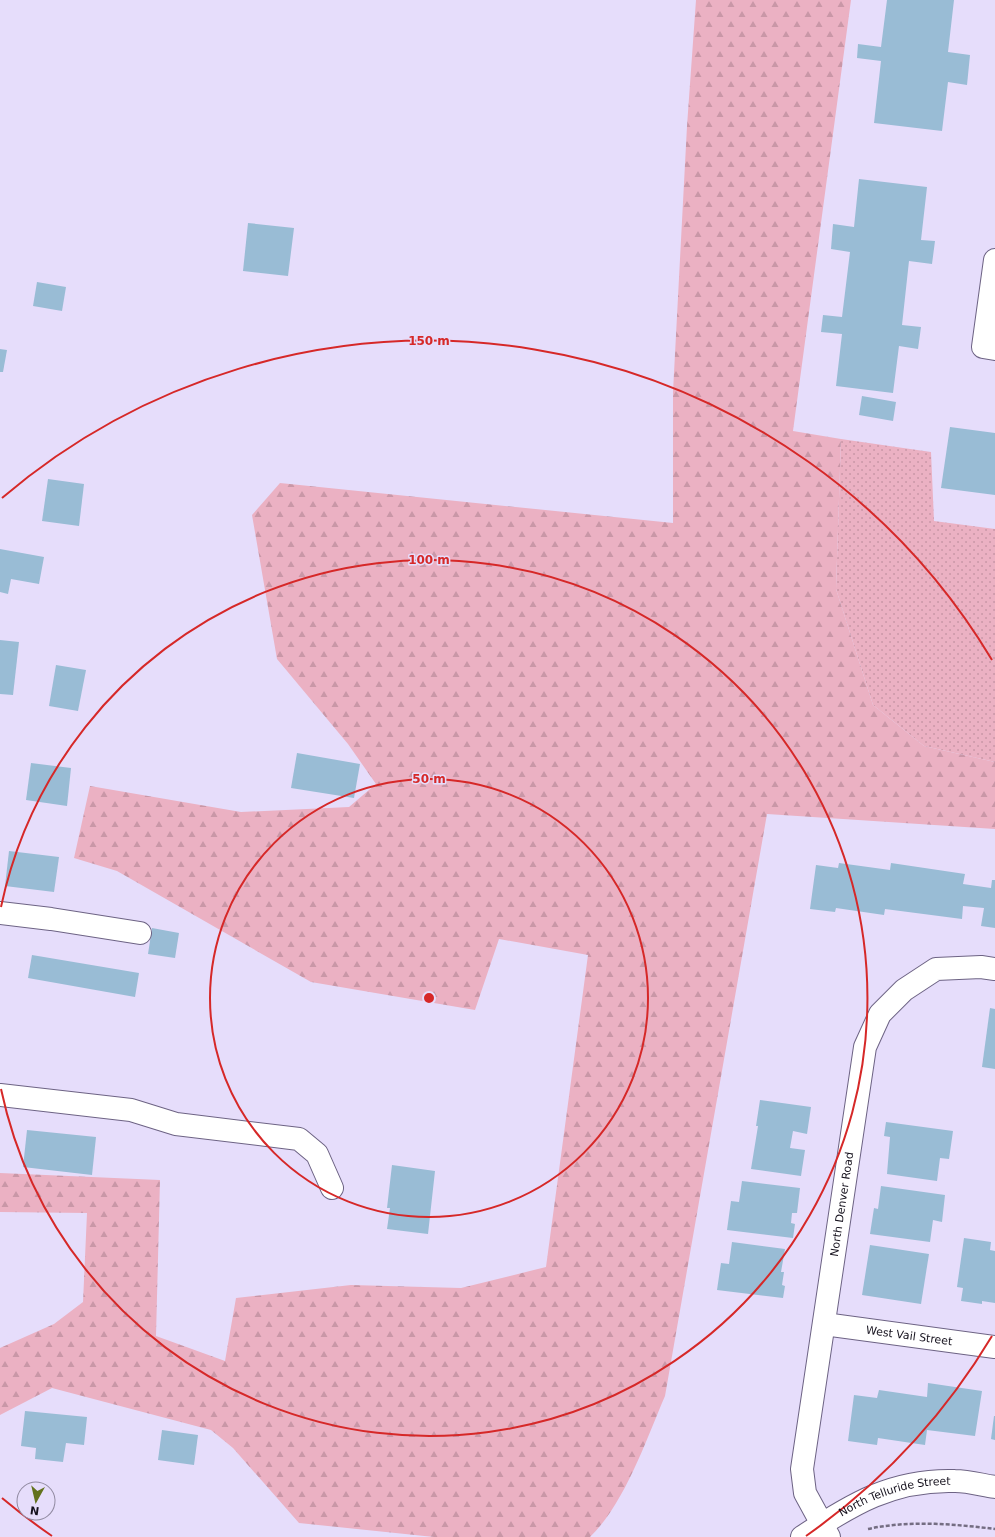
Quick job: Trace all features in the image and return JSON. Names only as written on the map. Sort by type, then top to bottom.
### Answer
[{"type":"street","points":[[994,269],[983,347],[995,349]]},
{"type":"street","points":[[0,913],[51,919],[140,933]]},
{"type":"street","name":"North Denver Road","points":[[825,1531],[805,1493],[802,1469],[865,1047],[880,1014],[904,990],[936,970],[981,967],[995,969]]},
{"type":"street","points":[[0,1095],[131,1110],[176,1124],[299,1139],[317,1154],[332,1188]]},
{"type":"street","name":"West Vail Street","points":[[824,1324],[995,1347]]},
{"type":"street","name":"North Telluride Street","points":[[802,1537],[825,1531],[869,1497],[903,1485],[956,1481],[995,1487]]},
{"type":"path","points":[[864,1531],[891,1526],[923,1524],[951,1524],[995,1529]]},
{"type":"green space","points":[[696,0],[851,0],[793,431],[841,439],[836,589],[873,705],[924,746],[995,762],[995,829],[767,814],[665,1396],[634,1470],[624,1489],[614,1507],[590,1537],[434,1537],[299,1523],[233,1448],[211,1430],[52,1388],[0,1415],[0,1348],[54,1324],[83,1302],[87,1213],[0,1212],[0,1173],[160,1180],[156,1336],[225,1361],[236,1298],[351,1285],[461,1288],[546,1267],[588,955],[499,939],[475,1010],[311,982],[117,871],[74,858],[90,786],[241,812],[349,807],[376,784],[348,744],[277,659],[252,515],[280,483],[673,523],[673,392],[687,126]]},
{"type":"green space","points":[[841,439],[931,452],[934,521],[995,529],[995,762],[924,746],[873,705],[836,589]]},
{"type":"building","points":[[887,0],[954,0],[948,52],[970,55],[967,85],[948,82],[942,131],[874,123],[881,61],[857,58],[858,44],[881,47]]},
{"type":"building","points":[[859,179],[927,187],[921,240],[935,241],[932,264],[909,261],[902,325],[921,327],[918,349],[899,346],[893,393],[836,386],[842,334],[821,332],[823,315],[842,317],[850,252],[831,249],[833,224],[854,227]]},
{"type":"building","points":[[248,223],[294,228],[288,276],[243,271]]},
{"type":"building","points":[[37,282],[66,287],[62,311],[33,306]]},
{"type":"building","points":[[0,349],[7,350],[3,372],[0,372]]},
{"type":"building","points":[[862,396],[896,402],[893,421],[859,415]]},
{"type":"building","points":[[950,427],[995,433],[995,495],[941,488]]},
{"type":"building","points":[[48,479],[84,484],[79,526],[42,521]]},
{"type":"building","points":[[0,549],[44,557],[39,584],[11,579],[8,594],[0,592]]},
{"type":"building","points":[[0,640],[19,642],[13,695],[0,694]]},
{"type":"building","points":[[56,665],[86,670],[78,711],[49,706]]},
{"type":"building","points":[[297,753],[360,764],[354,798],[291,788]]},
{"type":"building","points":[[31,763],[71,768],[67,806],[26,800]]},
{"type":"building","points":[[9,851],[59,857],[54,892],[5,886]]},
{"type":"building","points":[[839,863],[890,870],[891,863],[965,874],[963,884],[991,888],[992,880],[995,880],[995,928],[981,926],[984,908],[963,906],[962,919],[885,909],[884,915],[836,908],[835,912],[810,909],[816,865],[838,868]]},
{"type":"building","points":[[152,928],[179,933],[175,958],[148,954]]},
{"type":"building","points":[[32,955],[139,973],[135,997],[28,978]]},
{"type":"building","points":[[990,1008],[995,1009],[995,1069],[982,1067]]},
{"type":"building","points":[[760,1100],[811,1107],[807,1134],[793,1131],[790,1148],[805,1150],[801,1176],[751,1169],[758,1126],[756,1126]]},
{"type":"building","points":[[886,1122],[953,1131],[949,1159],[940,1158],[937,1181],[887,1174],[890,1137],[884,1136]]},
{"type":"building","points":[[27,1130],[96,1137],[92,1175],[23,1167]]},
{"type":"building","points":[[392,1165],[435,1171],[428,1234],[387,1229],[390,1208],[387,1208]]},
{"type":"building","points":[[742,1181],[800,1188],[797,1213],[792,1213],[791,1223],[795,1224],[793,1238],[727,1230],[731,1201],[739,1202]]},
{"type":"building","points":[[881,1186],[945,1195],[942,1222],[933,1220],[930,1242],[870,1234],[874,1208],[878,1209]]},
{"type":"building","points":[[964,1238],[991,1242],[990,1250],[995,1251],[995,1303],[982,1301],[982,1304],[961,1301],[963,1288],[957,1287]]},
{"type":"building","points":[[732,1242],[785,1249],[781,1272],[784,1272],[782,1285],[785,1286],[783,1298],[717,1290],[721,1263],[729,1264]]},
{"type":"building","points":[[870,1245],[929,1254],[921,1304],[862,1295]]},
{"type":"building","points":[[928,1383],[982,1391],[975,1436],[927,1430],[925,1445],[878,1438],[877,1445],[848,1441],[854,1395],[877,1398],[879,1390],[927,1397]]},
{"type":"building","points":[[25,1411],[87,1417],[84,1445],[66,1443],[63,1462],[35,1459],[36,1448],[21,1446]]},
{"type":"building","points":[[995,1416],[995,1440],[991,1439]]},
{"type":"building","points":[[162,1430],[198,1435],[194,1465],[158,1460]]}]
